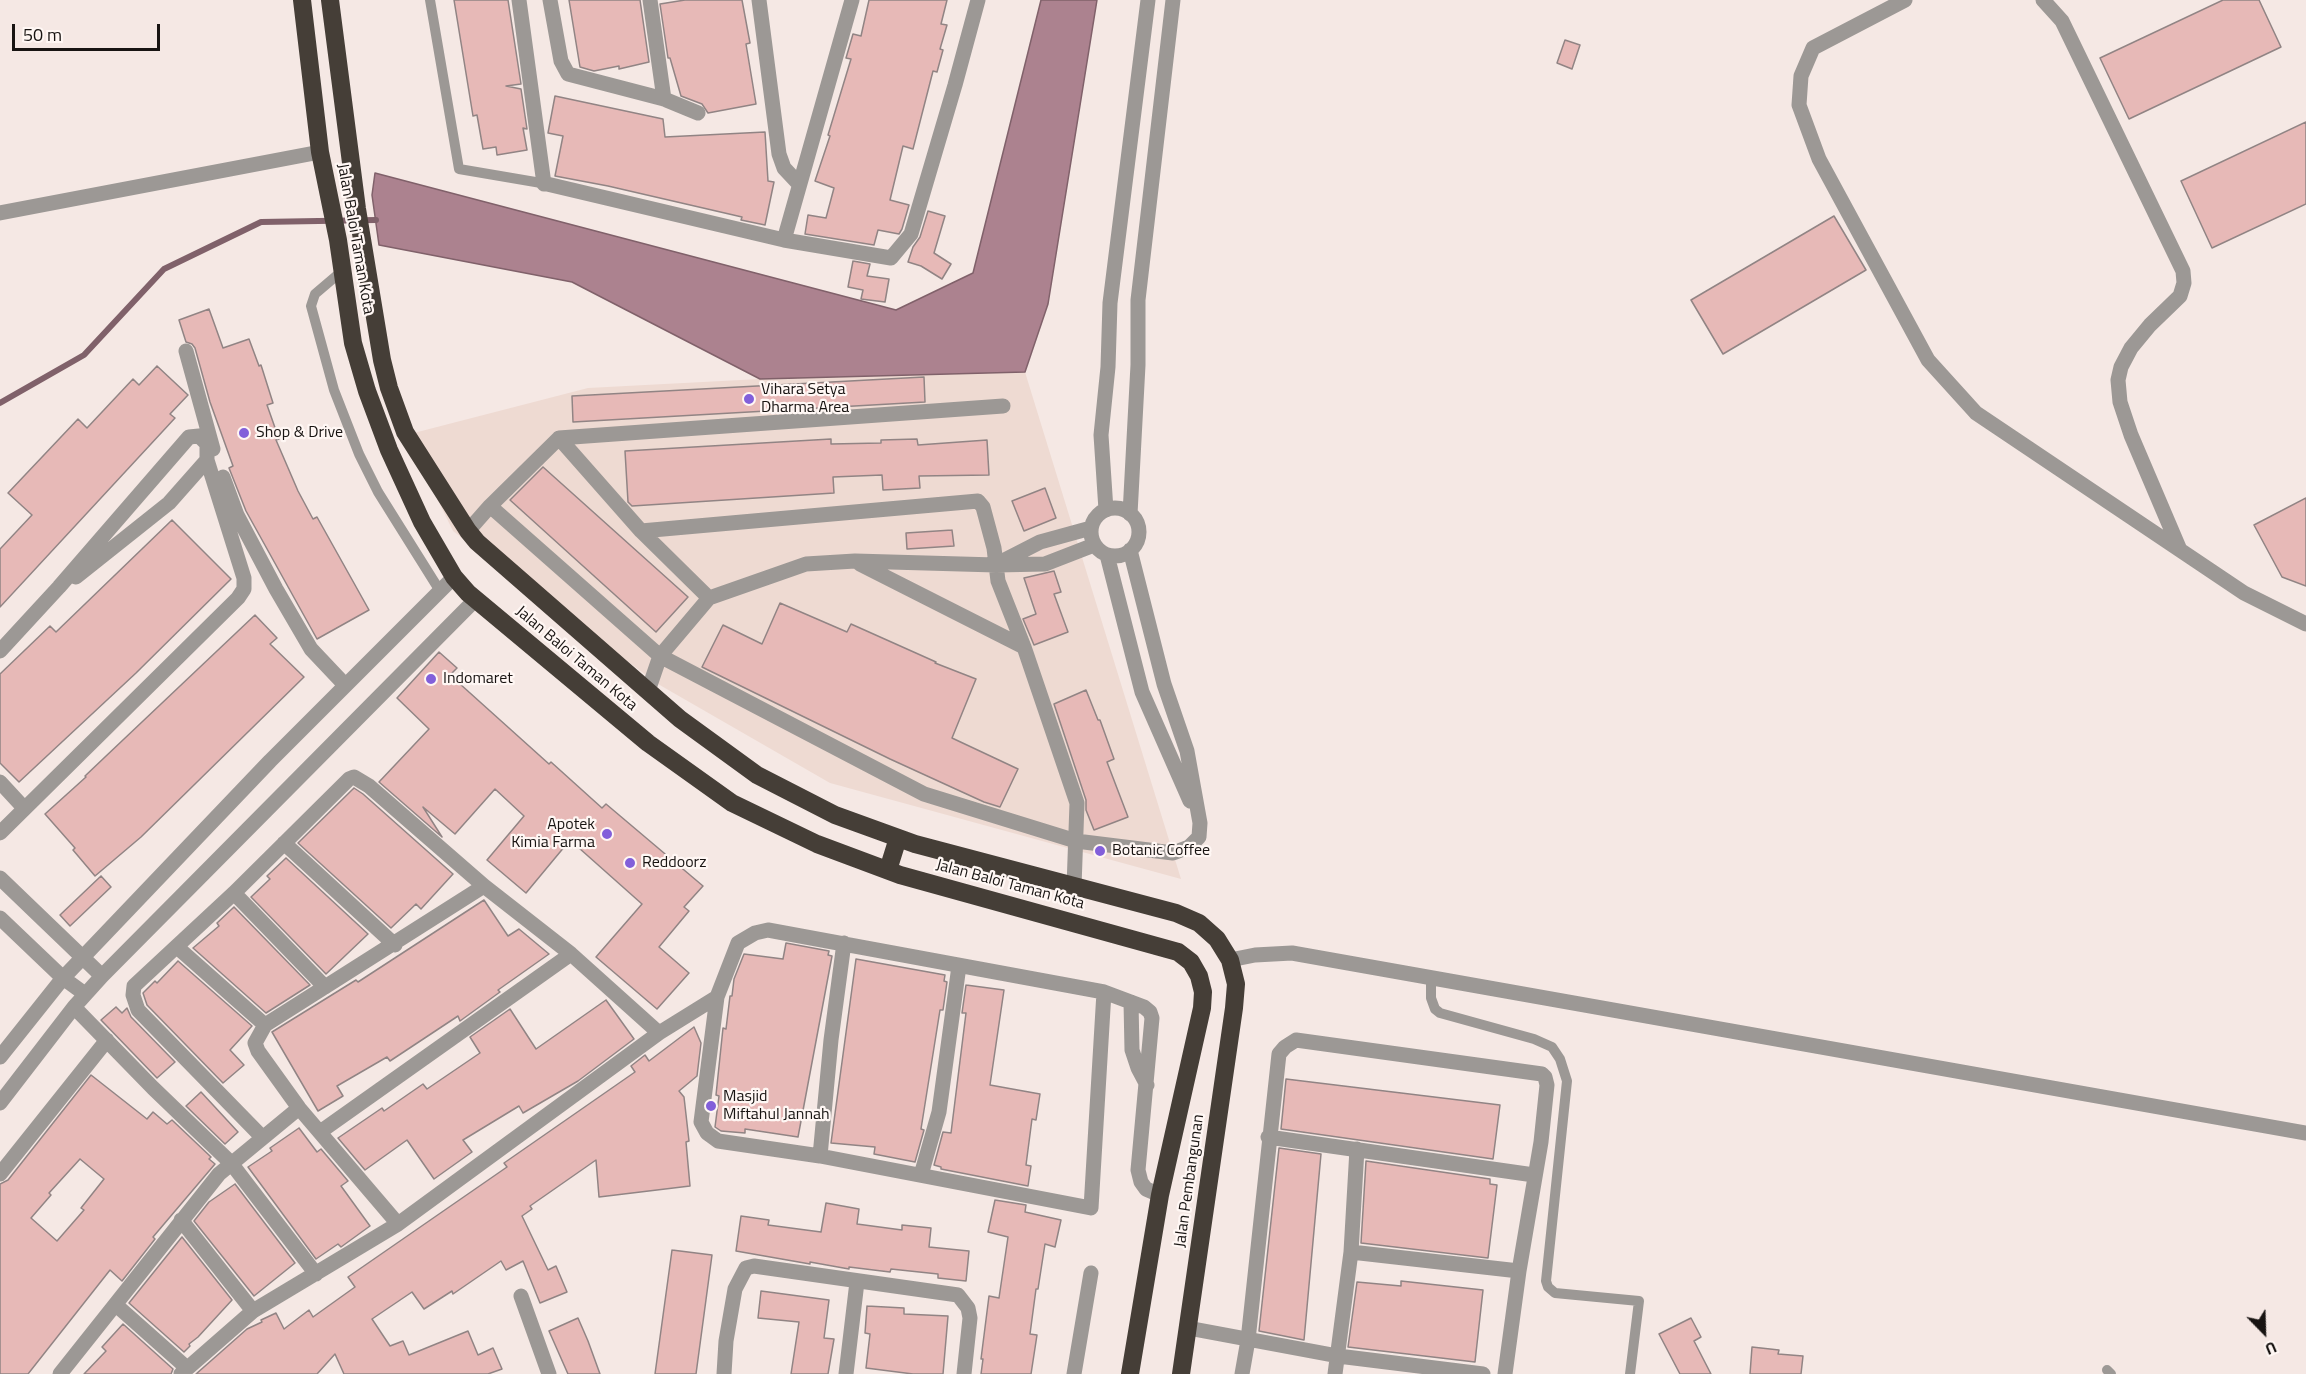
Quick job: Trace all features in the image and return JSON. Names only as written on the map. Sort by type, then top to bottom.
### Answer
[{"type":"highway","name":"Jalan Baloi Taman Kota","points":[[302,0],[321,152],[338,240],[353,343],[367,391],[389,450],[422,522],[454,578],[475,600],[648,743],[732,803],[817,844],[888,870],[1178,952],[1191,962],[1199,976],[1203,992],[1202,1008]]},
{"type":"highway","name":"Jalan Baloi Taman Kota","points":[[330,0],[357,209],[382,360],[389,388],[405,432],[477,542],[680,719],[757,776],[836,815],[898,838],[1176,914],[1199,923],[1217,939],[1230,960],[1236,984],[1235,992]]},
{"type":"highway","points":[[888,870],[898,838]]},
{"type":"highway","name":"Jalan Pembangunan","points":[[1180,1374],[1235,992]]},
{"type":"highway","name":"Jalan Pembangunan","points":[[1130,1374],[1162,1188],[1202,1008]]},
{"type":"street","points":[[519,0],[545,184],[784,240],[891,258],[910,234],[978,0]]},
{"type":"street","points":[[550,0],[561,61],[568,74],[664,99],[698,113]]},
{"type":"street","points":[[650,0],[664,99]]},
{"type":"street","points":[[759,0],[779,154],[784,168],[799,184]]},
{"type":"street","points":[[784,240],[852,0]]},
{"type":"street","points":[[1106,510],[1101,435],[1108,367],[1110,303],[1148,0]]},
{"type":"street","points":[[1130,514],[1138,365],[1138,300],[1173,0]]},
{"type":"street","points":[[1905,0],[1813,48],[1801,76],[1799,105],[1819,159],[1928,360],[1976,413],[2244,593],[2306,624]]},
{"type":"street","points":[[2043,0],[2062,21],[2183,271],[2184,283],[2180,296],[2150,325],[2131,348],[2121,367],[2118,380],[2120,402],[2131,435],[2180,550]]},
{"type":"street","points":[[0,213],[321,152]]},
{"type":"street","points":[[186,351],[214,451],[237,515],[311,649],[345,685]]},
{"type":"street","points":[[468,531],[559,438],[1003,406]]},
{"type":"street","points":[[0,651],[59,587],[189,437],[199,436],[207,444],[207,460],[244,578],[244,589],[228,608],[0,833]]},
{"type":"street","points":[[559,438],[641,531],[709,598]]},
{"type":"street","points":[[59,587],[84,573],[169,503],[207,460]]},
{"type":"street","points":[[641,531],[978,501],[983,507],[998,581],[1024,647],[1077,803],[1074,886]]},
{"type":"street","points":[[490,506],[660,656],[924,794],[1076,841],[1173,853],[1189,847],[1199,837],[1200,823],[1187,751],[1161,674],[1130,550]]},
{"type":"street","points":[[1114,508],[1130,514],[1135,520],[1138,536],[1130,550],[1115,556],[1107,555],[1094,545],[1091,528],[1099,514],[1106,510],[1114,508]]},
{"type":"street","points":[[996,565],[1040,542],[1091,528]]},
{"type":"street","points":[[648,691],[660,656],[709,598],[806,564],[855,561],[1045,564],[1094,545]]},
{"type":"street","points":[[1107,555],[1142,692],[1200,823]]},
{"type":"street","points":[[855,561],[1024,647]]},
{"type":"street","points":[[0,1057],[63,978],[270,761],[454,578]]},
{"type":"street","points":[[0,1103],[85,994],[475,600]]},
{"type":"street","points":[[262,1137],[138,1010],[135,1003],[134,986],[234,893],[349,779],[354,777],[369,786],[484,886],[571,954],[658,1033]]},
{"type":"street","points":[[0,782],[24,808]]},
{"type":"street","points":[[284,843],[394,945]]},
{"type":"street","points":[[0,878],[102,976]]},
{"type":"street","points":[[398,1224],[299,1108],[258,1051],[255,1043],[265,1025],[484,886]]},
{"type":"street","points":[[234,893],[325,987]]},
{"type":"street","points":[[0,918],[63,978],[85,994]]},
{"type":"street","points":[[1104,992],[1091,1208],[820,1156],[718,1141],[708,1133],[701,1122],[717,997],[738,943],[755,933],[768,930],[1104,992],[1144,1007],[1150,1012],[1152,1018],[1138,1170],[1141,1182],[1146,1189],[1162,1188]]},
{"type":"street","points":[[820,1156],[831,1040],[844,943]]},
{"type":"street","points":[[177,947],[265,1025]]},
{"type":"street","points":[[1230,960],[1255,955],[1292,953],[2306,1133]]},
{"type":"street","points":[[320,1132],[571,954]]},
{"type":"street","points":[[921,1175],[939,1112],[959,966]]},
{"type":"street","points":[[116,1305],[184,1371],[253,1311],[398,1224],[658,1033],[717,997]]},
{"type":"street","points":[[74,1006],[231,1162],[316,1274]]},
{"type":"street","points":[[0,1174],[107,1040]]},
{"type":"street","points":[[1242,1374],[1248,1340],[1268,1137],[1279,1054],[1296,1040],[1542,1074],[1547,1085],[1505,1374]]},
{"type":"street","points":[[63,1373],[181,1220],[231,1162],[299,1108]]},
{"type":"street","points":[[1268,1137],[1534,1175]]},
{"type":"street","points":[[1335,1374],[1351,1252],[1357,1149]]},
{"type":"street","points":[[181,1220],[253,1311]]},
{"type":"street","points":[[1351,1252],[1519,1271]]},
{"type":"street","points":[[724,1374],[726,1341],[735,1289],[746,1268],[754,1266],[958,1295],[968,1308],[970,1318],[964,1374]]},
{"type":"street","points":[[1074,1374],[1091,1273]]},
{"type":"street","points":[[846,1374],[857,1282]]},
{"type":"street","points":[[521,1296],[549,1374]]},
{"type":"street","points":[[1188,1328],[1338,1356],[1483,1374]]},
{"type":"lane","points":[[430,0],[459,169],[545,184]]},
{"type":"lane","points":[[342,272],[315,294],[311,306],[334,390],[359,454],[378,492],[440,591]]},
{"type":"lane","points":[[1431,977],[1431,998],[1435,1009],[1440,1013],[1534,1039],[1552,1047],[1560,1059],[1568,1081],[1546,1281],[1548,1287],[1555,1293],[1639,1301],[1630,1374]]},
{"type":"shaded area","points":[[1041,0],[1097,0],[1048,304],[1025,372],[760,379],[572,282],[379,245],[372,195],[375,173],[896,310],[973,273]]},
{"type":"shaded area","points":[[1025,372],[1181,879],[830,783],[658,684],[453,531],[406,435],[588,388],[760,379]]},
{"type":"building","points":[[454,0],[508,0],[521,84],[506,86],[521,89],[527,129],[523,128],[527,150],[497,155],[496,147],[483,149],[477,115],[473,116]]},
{"type":"building","points":[[569,0],[640,0],[649,62],[619,69],[619,66],[594,71],[580,67]]},
{"type":"building","points":[[685,0],[742,0],[750,43],[746,44],[756,104],[708,113],[702,104],[681,96],[670,58],[668,58],[660,4]]},
{"type":"building","points":[[869,0],[947,0],[941,24],[947,25],[940,49],[943,50],[937,72],[933,71],[913,149],[903,146],[890,200],[909,205],[902,229],[899,234],[878,230],[874,245],[805,234],[808,215],[826,218],[834,188],[815,181],[851,59],[846,58],[853,34],[861,36]]},
{"type":"building","points":[[2223,0],[2259,0],[2281,47],[2129,119],[2100,58]]},
{"type":"building","points":[[1565,40],[1580,45],[1572,69],[1557,63]]},
{"type":"building","points":[[555,96],[663,119],[665,137],[765,132],[768,181],[774,182],[765,225],[741,220],[742,217],[555,176],[563,136],[548,133]]},
{"type":"building","points":[[2306,122],[2306,204],[2212,248],[2181,181]]},
{"type":"building","points":[[928,211],[945,216],[934,253],[951,264],[942,279],[921,266],[908,262],[913,247],[920,237]]},
{"type":"building","points":[[1834,216],[1866,270],[1723,354],[1691,300]]},
{"type":"building","points":[[853,261],[870,264],[867,276],[889,279],[885,302],[861,299],[863,290],[848,287]]},
{"type":"building","points":[[209,309],[223,348],[249,339],[259,366],[261,365],[273,403],[267,405],[279,439],[276,440],[298,491],[313,519],[317,517],[369,610],[317,639],[246,511],[229,468],[233,466],[210,402],[195,348],[186,342],[179,320]]},
{"type":"building","points":[[157,366],[188,395],[170,414],[175,418],[0,607],[0,549],[32,515],[8,493],[78,419],[87,428],[133,379],[139,385]]},
{"type":"building","name":"Vihara Setya Dharma Area","points":[[924,377],[925,402],[573,422],[572,396]]},
{"type":"building","points":[[831,439],[831,444],[881,443],[881,440],[917,439],[918,445],[987,440],[989,475],[919,476],[920,488],[883,490],[882,475],[833,477],[834,493],[632,506],[628,502],[625,451]]},
{"type":"building","points":[[543,467],[688,597],[656,632],[510,500]]},
{"type":"building","points":[[1045,488],[1056,518],[1024,531],[1012,501]]},
{"type":"building","points":[[2306,498],[2306,586],[2282,577],[2254,525]]},
{"type":"building","points":[[172,520],[231,579],[136,673],[19,782],[0,763],[0,674],[50,626],[56,632]]},
{"type":"building","points":[[952,530],[954,546],[907,549],[906,533]]},
{"type":"building","points":[[1054,571],[1061,592],[1054,594],[1068,632],[1034,645],[1023,619],[1036,614],[1024,578]]},
{"type":"building","points":[[780,603],[847,632],[851,624],[935,663],[976,679],[952,738],[1018,769],[1000,807],[984,802],[890,759],[702,667],[723,625],[762,644]]},
{"type":"building","points":[[255,615],[277,638],[270,644],[304,677],[141,837],[95,876],[73,850],[75,848],[45,814]]},
{"type":"building","points":[[439,652],[457,668],[450,675],[549,764],[551,762],[602,808],[606,804],[703,886],[684,907],[689,911],[659,947],[689,973],[657,1009],[596,957],[642,904],[570,840],[526,893],[487,860],[524,816],[495,789],[455,834],[423,807],[442,837],[379,782],[429,729],[397,698]]},
{"type":"building","points":[[1086,690],[1114,759],[1107,762],[1128,817],[1094,830],[1054,704]]},
{"type":"building","points":[[354,788],[453,874],[421,909],[416,904],[391,928],[298,843]]},
{"type":"building","points":[[286,858],[368,934],[326,974],[251,897],[270,879],[267,876]]},
{"type":"building","points":[[101,876],[111,887],[70,926],[60,915]]},
{"type":"building","points":[[484,900],[508,936],[519,929],[549,954],[498,990],[500,992],[460,1021],[458,1016],[390,1061],[387,1057],[337,1086],[343,1096],[318,1111],[272,1032],[356,980],[358,982]]},
{"type":"building","points":[[234,907],[310,985],[266,1013],[193,948],[219,926],[217,923]]},
{"type":"building","points":[[786,943],[829,951],[828,955],[832,956],[798,1137],[745,1129],[745,1133],[721,1131],[715,1127],[719,1096],[716,1095],[723,1028],[726,1029],[734,979],[744,954],[783,959]]},
{"type":"building","points":[[856,959],[945,975],[944,981],[947,982],[943,1010],[940,1010],[921,1129],[924,1130],[915,1162],[874,1154],[875,1147],[831,1143]]},
{"type":"building","points":[[178,961],[252,1026],[230,1050],[244,1065],[223,1083],[147,1005],[143,993],[155,981],[157,983]]},
{"type":"building","points":[[966,985],[1004,990],[990,1085],[1040,1094],[1036,1120],[1032,1119],[1026,1165],[1031,1166],[1028,1186],[941,1169],[934,1165],[943,1132],[951,1133],[966,1013],[962,1013]]},
{"type":"building","points":[[606,1000],[634,1039],[578,1081],[523,1113],[519,1106],[463,1140],[472,1152],[434,1179],[407,1140],[365,1170],[338,1138],[382,1108],[384,1111],[423,1084],[427,1089],[480,1053],[470,1037],[510,1009],[536,1049]]},
{"type":"building","points":[[116,1007],[122,1013],[127,1008],[131,1017],[175,1062],[157,1078],[101,1020]]},
{"type":"building","points":[[694,1027],[701,1043],[697,1076],[679,1091],[684,1097],[689,1141],[686,1142],[690,1186],[599,1197],[596,1160],[530,1206],[532,1209],[522,1216],[548,1270],[556,1266],[567,1292],[540,1303],[523,1261],[506,1270],[501,1261],[453,1294],[452,1291],[424,1309],[412,1292],[372,1319],[390,1346],[403,1341],[409,1355],[468,1331],[478,1355],[493,1348],[502,1369],[488,1374],[344,1374],[335,1354],[317,1374],[196,1374],[247,1329],[262,1322],[261,1320],[276,1313],[284,1329],[309,1310],[313,1317],[355,1287],[348,1277],[507,1167],[504,1163],[635,1072],[631,1066],[645,1055],[649,1061]]},
{"type":"building","points":[[91,1075],[147,1119],[153,1112],[167,1124],[172,1120],[211,1157],[209,1159],[215,1164],[153,1237],[155,1239],[122,1281],[110,1270],[28,1374],[0,1374],[0,1184],[8,1180]],"holes":[[[80,1159],[104,1179],[81,1208],[84,1210],[57,1241],[31,1218],[51,1195],[49,1193]]]},
{"type":"building","points":[[1286,1079],[1500,1105],[1493,1159],[1281,1129]]},
{"type":"building","points":[[201,1092],[238,1132],[225,1144],[186,1106]]},
{"type":"building","points":[[299,1128],[317,1152],[321,1149],[348,1181],[341,1186],[370,1226],[341,1247],[338,1244],[316,1259],[248,1167],[272,1151],[270,1148]]},
{"type":"building","points":[[1279,1148],[1321,1154],[1304,1340],[1259,1331]]},
{"type":"building","points":[[1366,1161],[1490,1179],[1490,1184],[1497,1185],[1488,1258],[1361,1243]]},
{"type":"building","points":[[235,1184],[295,1263],[254,1296],[194,1221],[209,1202]]},
{"type":"building","points":[[995,1200],[1026,1205],[1025,1212],[1061,1220],[1055,1247],[1045,1244],[1038,1289],[1036,1289],[1030,1334],[1037,1335],[1031,1374],[981,1374],[989,1296],[999,1298],[1008,1237],[988,1232]]},
{"type":"building","points":[[826,1203],[859,1209],[857,1224],[902,1230],[902,1225],[931,1228],[929,1247],[969,1251],[966,1281],[938,1278],[938,1274],[891,1269],[890,1272],[849,1267],[849,1269],[810,1262],[810,1264],[736,1251],[741,1216],[769,1220],[768,1225],[821,1232]]},
{"type":"building","points":[[182,1237],[232,1300],[184,1352],[129,1303]]},
{"type":"building","points":[[672,1250],[712,1255],[696,1374],[655,1374]]},
{"type":"building","points":[[1401,1281],[1483,1290],[1475,1362],[1348,1347],[1357,1282],[1401,1286]]},
{"type":"building","points":[[761,1291],[829,1300],[824,1338],[834,1339],[828,1374],[791,1374],[799,1322],[758,1318]]},
{"type":"building","points":[[867,1306],[904,1308],[904,1314],[948,1316],[943,1374],[913,1374],[866,1368],[870,1334],[865,1333]]},
{"type":"building","points":[[578,1318],[600,1374],[568,1374],[549,1331]]},
{"type":"building","points":[[1691,1318],[1701,1337],[1694,1341],[1711,1374],[1680,1374],[1659,1334]]},
{"type":"building","points":[[123,1324],[173,1369],[171,1374],[84,1374],[106,1351],[102,1347]]},
{"type":"building","points":[[1752,1347],[1779,1350],[1778,1354],[1803,1356],[1801,1374],[1750,1374]]},
{"type":"waterway","points":[[0,403],[84,355],[164,269],[261,222],[376,220]]},
{"type":"place","name":"Vihara Setya Dharma Area","points":[[749,399]]},
{"type":"place","name":"Shop & Drive","points":[[244,433]]},
{"type":"place","name":"Indomaret","points":[[431,679]]},
{"type":"place","name":"Apotek Kimia Farma","points":[[607,834]]},
{"type":"place","name":"Botanic Coffee","points":[[1100,851]]},
{"type":"place","name":"Reddoorz","points":[[630,863]]},
{"type":"place","name":"Masjid Miftahul Jannah","points":[[711,1106]]}]
